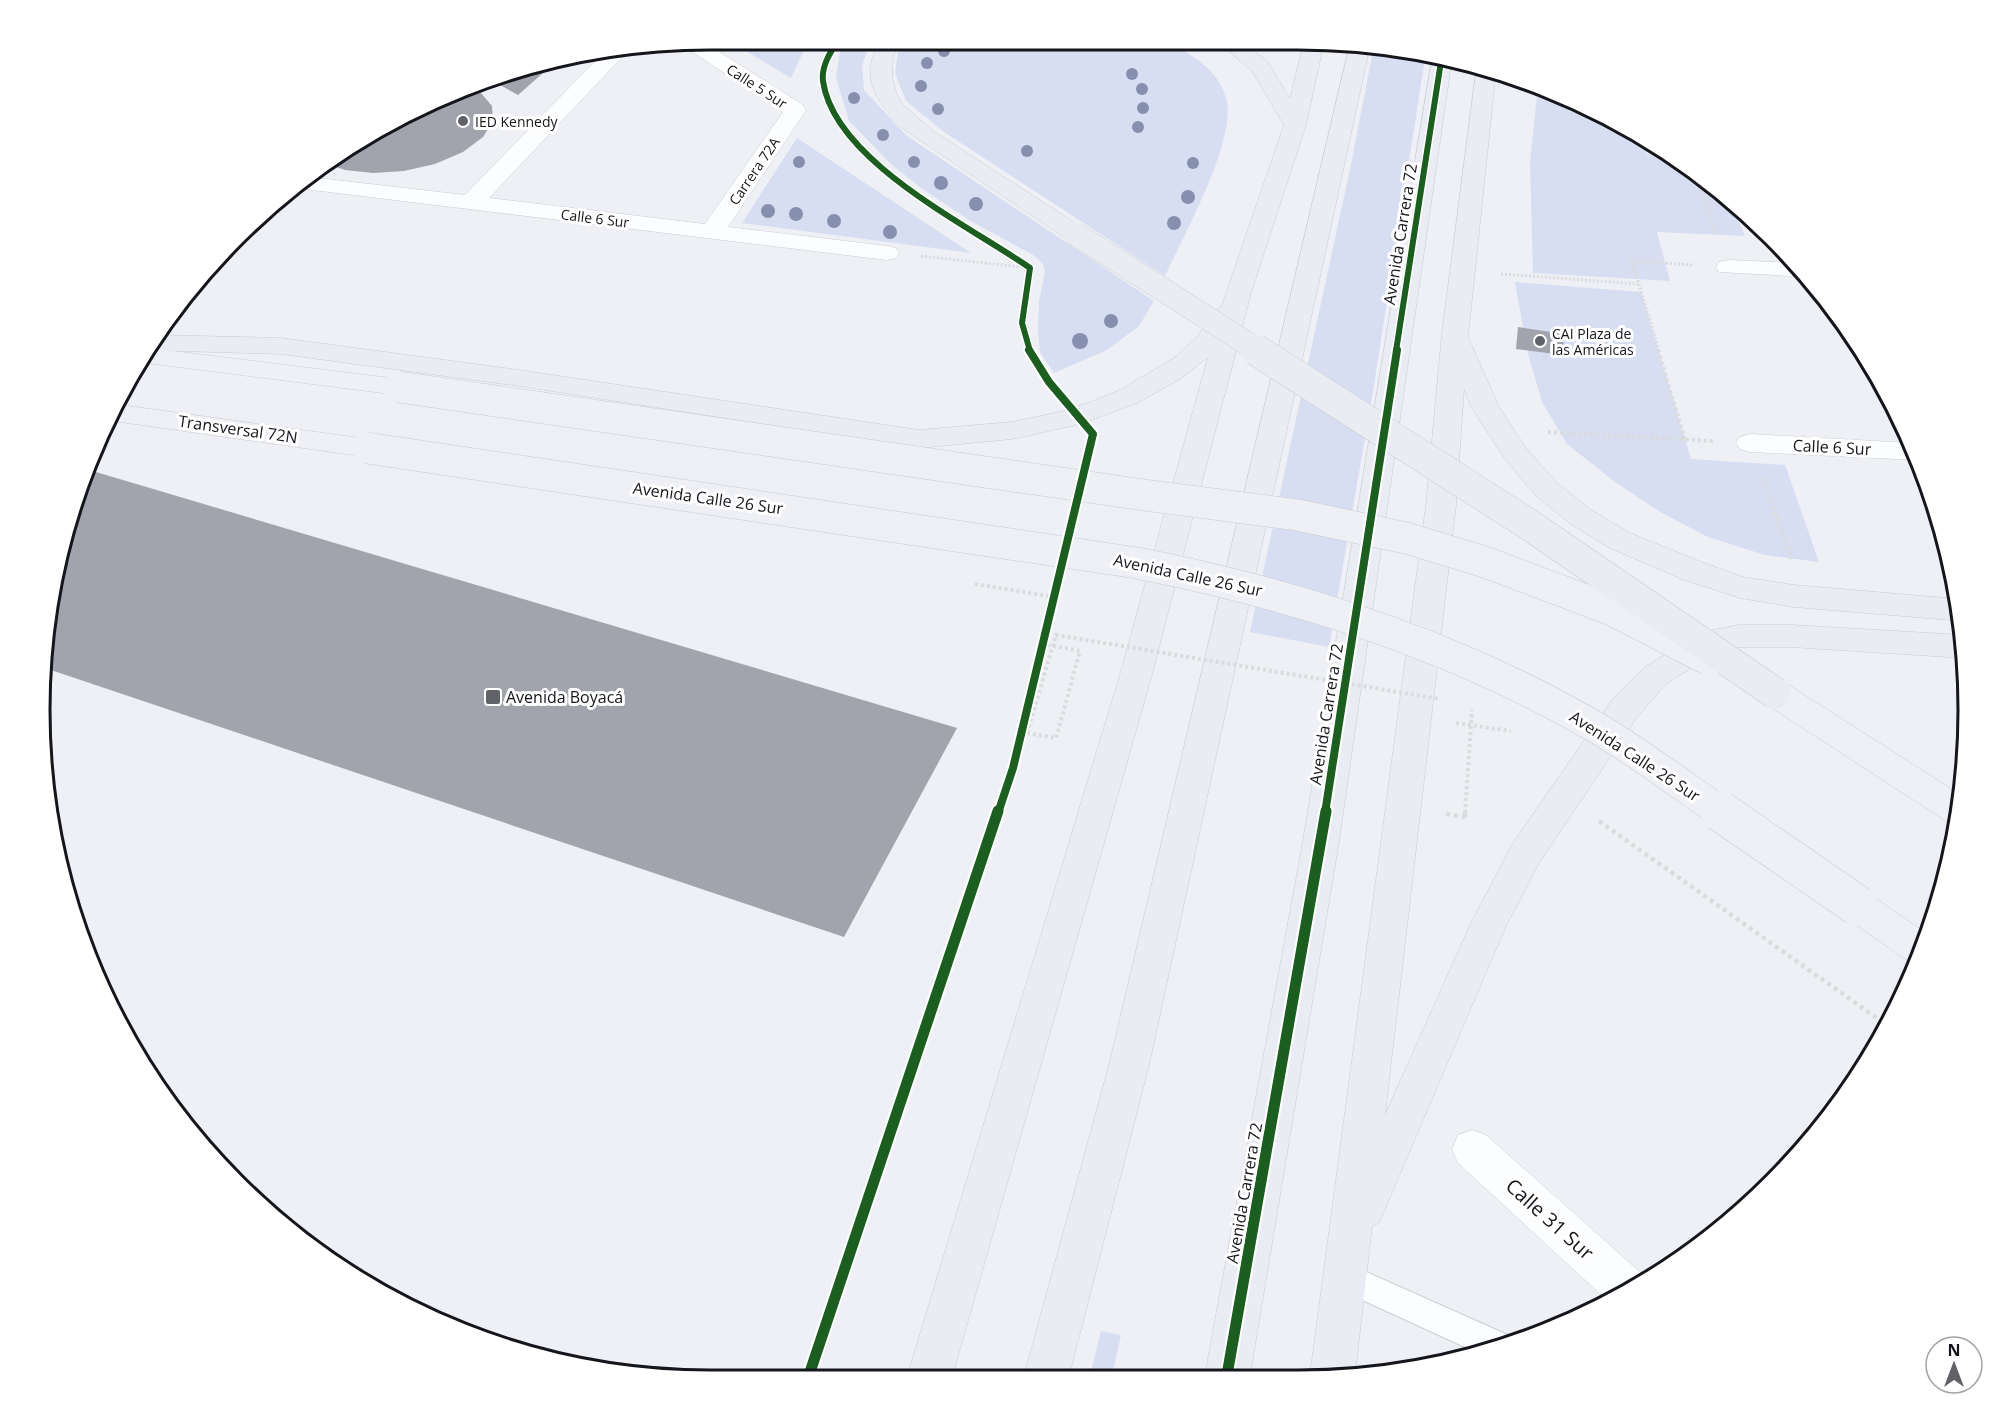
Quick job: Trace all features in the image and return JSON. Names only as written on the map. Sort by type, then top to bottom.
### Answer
[{"type":"highway","points":[[887,50],[882,56],[882,80],[888,97],[910,125],[1528,524],[1775,693]]},
{"type":"highway","points":[[1239,50],[1260,67],[1295,125]]},
{"type":"highway","points":[[931,1370],[1135,678],[1238,293],[1295,125],[1312,50]]},
{"type":"highway","points":[[1048,1370],[1129,1065],[1358,53]]},
{"type":"highway","name":"Avenida Carrera 72","points":[[1228,1370],[1322,841],[1440,65]]},
{"type":"highway","points":[[1333,1368],[1441,505],[1455,333],[1485,77]]},
{"type":"highway","points":[[161,343],[281,346],[519,378],[919,439],[982,436],[1039,427],[1112,405],[1176,369],[1208,342],[1238,293]]},
{"type":"highway","points":[[1455,333],[1485,407],[1515,453],[1546,489],[1581,517],[1619,540],[1693,571],[1740,587],[1794,596],[1951,609]]},
{"type":"highway","points":[[1346,1260],[1489,922],[1544,826],[1625,708],[1655,676],[1710,641],[1738,636],[1791,636],[1955,646]]},
{"type":"main road","points":[[153,356],[399,387],[1264,510],[1366,529],[1438,547],[1555,587],[1612,610],[1775,693],[1951,806]]},
{"type":"main road","name":"Transversal 72N","points":[[120,413],[367,448]]},
{"type":"main road","name":"Avenida Calle 26 Sur","points":[[367,448],[1114,559],[1204,575],[1342,613],[1399,632],[1460,659],[1587,723],[1633,751],[1914,945]]},
{"type":"street","name":"Calle 5 Sur","points":[[702,50],[795,110]]},
{"type":"street","points":[[471,203],[611,57]]},
{"type":"street","name":"Carrera 72A","points":[[712,232],[795,110]]},
{"type":"street","name":"Calle 6 Sur","points":[[311,184],[887,253]]},
{"type":"street","points":[[1728,267],[1791,270]]},
{"type":"street","name":"Calle 6 Sur","points":[[1750,443],[1905,452]]},
{"type":"street","name":"Calle 31 Sur","points":[[1472,1149],[1622,1284]]},
{"type":"lane","points":[[1346,1260],[1488,1341]]},
{"type":"path","points":[[1685,440],[1632,261],[1728,267],[1699,185]]},
{"type":"path","points":[[887,253],[1030,268]]},
{"type":"path","points":[[1016,258],[1030,268]]},
{"type":"path","points":[[1030,268],[1030,280]]},
{"type":"path","points":[[1462,271],[1638,284]]},
{"type":"path","points":[[1499,429],[1750,443],[1791,560]]},
{"type":"path","points":[[1052,607],[1057,586]]},
{"type":"path","points":[[1019,746],[1044,640],[1080,651],[1056,738],[1027,733],[1056,635],[1449,701]]},
{"type":"path","points":[[1465,818],[1472,705]]},
{"type":"path","points":[[1598,821],[1880,1020]]},
{"type":"shaded area","points":[[744,50],[804,50],[791,78]]},
{"type":"shaded area","points":[[867,50],[862,66],[864,90],[907,136],[1154,301],[1139,326],[1107,350],[1054,373],[1040,352],[1039,302],[1045,271],[1042,263],[1033,255],[969,220],[921,188],[891,164],[849,121],[836,78],[840,51]]},
{"type":"shaded area","points":[[900,50],[1184,50],[1204,65],[1215,76],[1223,90],[1228,116],[1217,162],[1165,276],[944,132],[906,101],[895,73]]},
{"type":"shaded area","points":[[1372,54],[1425,62],[1373,391],[1329,647],[1250,632],[1350,169]]},
{"type":"shaded area","points":[[1537,95],[1629,138],[1646,149],[1647,154],[1655,155],[1665,161],[1734,213],[1745,236],[1657,232],[1670,281],[1533,273],[1530,162]]},
{"type":"shaded area","points":[[797,138],[971,253],[742,223]]},
{"type":"shaded area","points":[[1515,282],[1641,292],[1691,459],[1785,465],[1819,562],[1765,555],[1708,537],[1660,512],[1615,482],[1567,444],[1542,402],[1528,354]]},
{"type":"shaded area","points":[[1101,1331],[1121,1335],[1113,1370],[1091,1370]]},
{"type":"building","points":[[546,70],[518,95],[499,84]]},
{"type":"building","points":[[479,92],[492,106],[493,121],[483,137],[463,152],[435,164],[404,171],[373,173],[335,167],[379,138],[457,100]]},
{"type":"building","name":"CAI Plaza de las Américas","points":[[1518,327],[1564,334],[1563,355],[1516,349]]},
{"type":"building","name":"Avenida Boyacá","points":[[95,472],[957,728],[844,937],[51,670],[62,581],[72,539]]},
{"type":"cycle path","points":[[811,1370],[1013,768],[1093,434],[1049,382],[1030,352],[1024,337],[1022,316],[1030,268],[952,220],[905,187],[860,146],[842,124],[829,102],[823,75],[832,50]]},
{"type":"cycle path","points":[[1228,1370],[1321,841],[1440,65]]},
{"type":"place","name":"IED Kennedy","points":[[463,121]]},
{"type":"place","name":"CAI Plaza de las Américas","points":[[1540,341]]},
{"type":"place","name":"Avenida Boyacá","points":[[493,697]]}]
